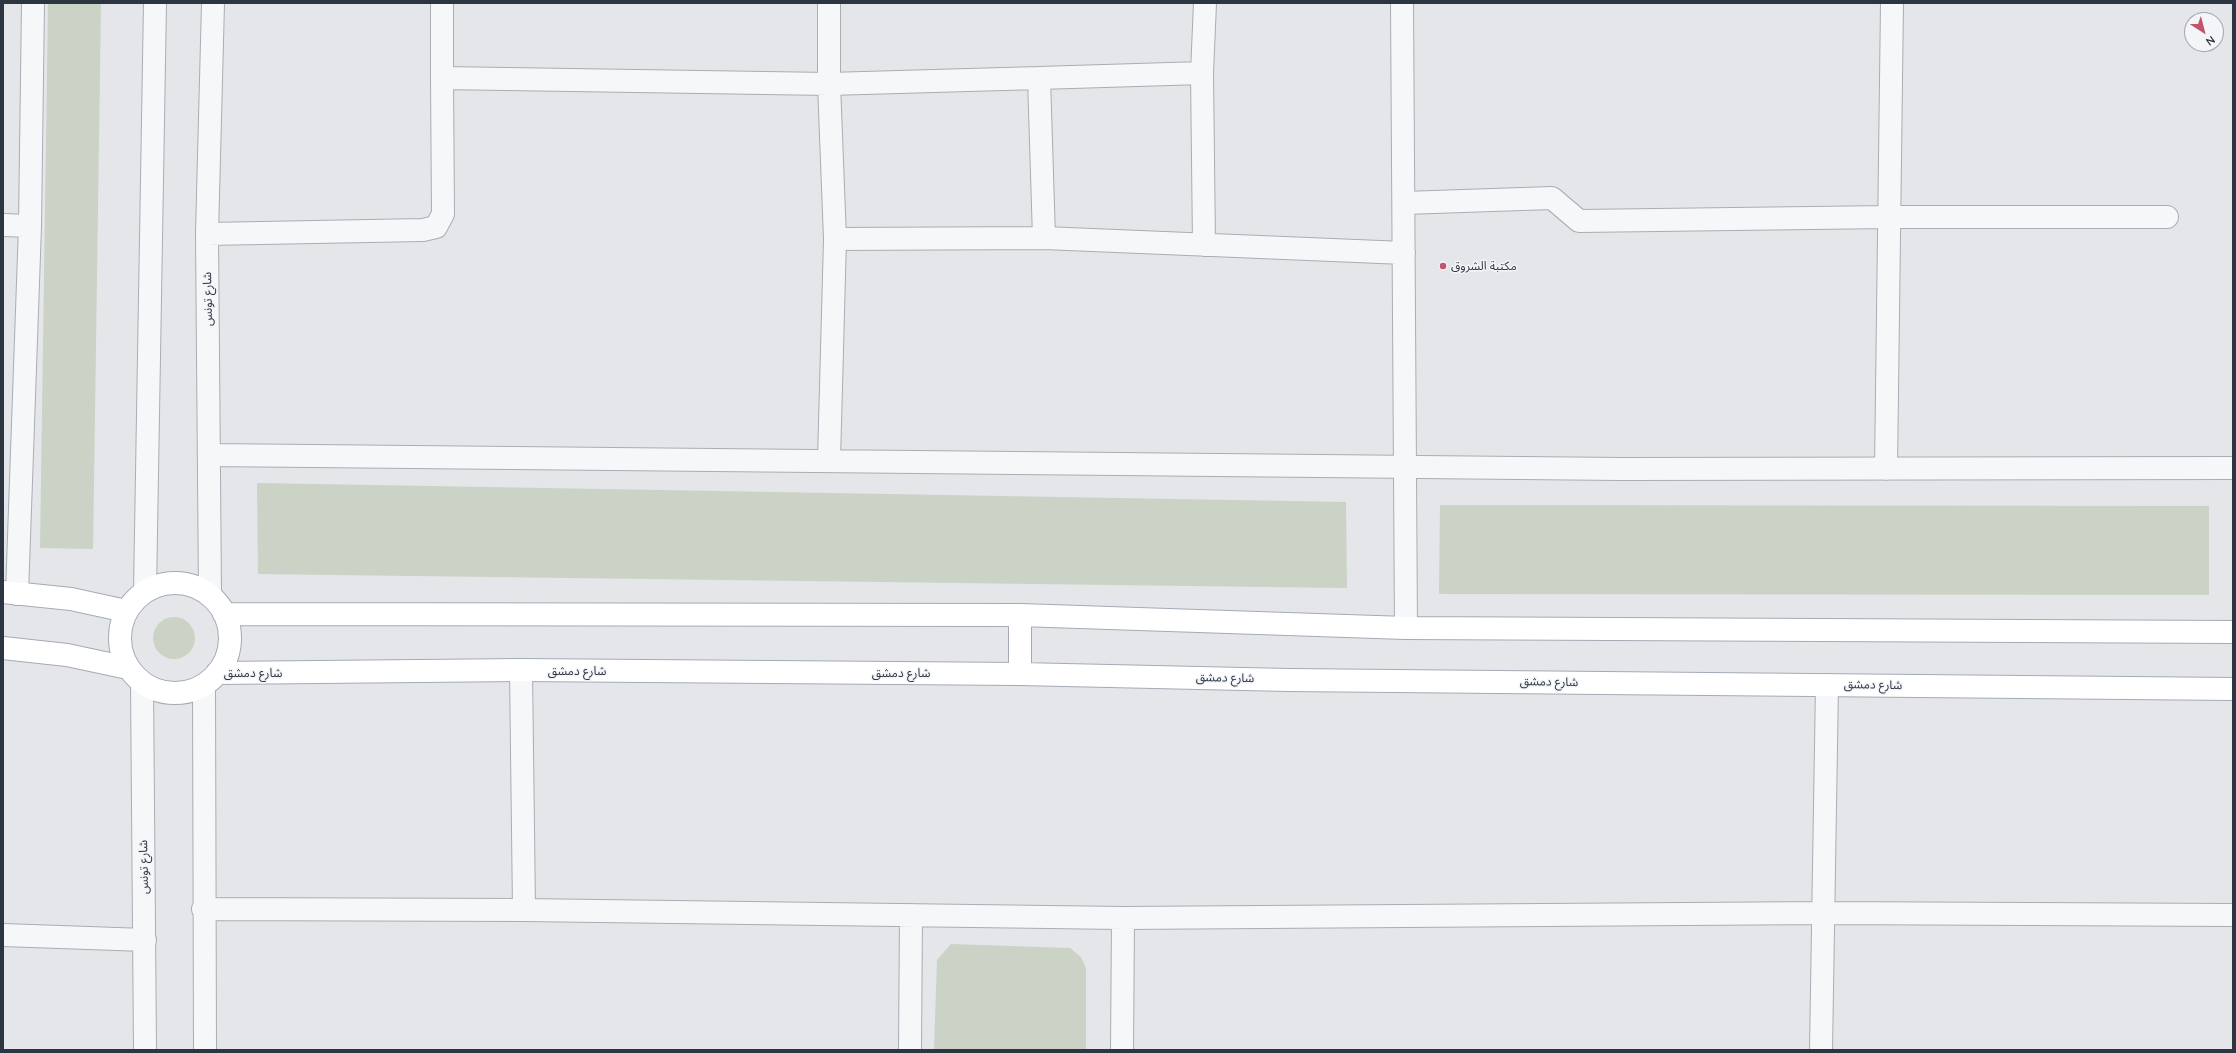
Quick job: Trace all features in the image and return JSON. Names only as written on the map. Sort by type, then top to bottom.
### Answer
[{"type":"main road","points":[[3,648],[67,655],[135,675],[157,690],[173,693],[189,691],[211,679],[225,660],[230,644],[229,628],[224,614],[210,595],[195,586],[178,582],[161,584],[145,591],[126,611],[121,625],[119,640],[122,654],[135,675]]},
{"type":"main road","points":[[10,593],[71,599],[126,611]]},
{"type":"main road","points":[[224,614],[1020,615],[1406,628],[2233,632]]},
{"type":"main road","points":[[1020,615],[1020,674]]},
{"type":"main road","name":"شارع دمشق","points":[[211,679],[521,670],[1020,674],[1288,680],[2233,689]]},
{"type":"street","points":[[10,593],[30,226],[32,3]]},
{"type":"street","points":[[145,591],[155,3]]},
{"type":"street","name":"شارع تونس","points":[[210,595],[207,234],[213,3]]},
{"type":"street","points":[[207,234],[423,230],[436,226],[443,214],[442,3]]},
{"type":"street","points":[[829,3],[828,84],[835,238],[829,460]]},
{"type":"street","points":[[1204,245],[1202,73],[1205,3]]},
{"type":"street","points":[[1402,3],[1406,628]]},
{"type":"street","points":[[1886,468],[1892,3]]},
{"type":"street","points":[[442,78],[828,84],[1202,73]]},
{"type":"street","points":[[1039,78],[1044,238]]},
{"type":"street","points":[[1404,203],[1552,198],[1579,221],[1889,217],[2167,217]]},
{"type":"street","points":[[3,225],[30,226]]},
{"type":"street","points":[[835,238],[1044,238],[1404,253]]},
{"type":"street","points":[[210,455],[1406,466],[2233,468]]},
{"type":"street","points":[[521,670],[524,910]]},
{"type":"street","name":"شارع تونس","points":[[135,675],[145,940],[145,1050]]},
{"type":"street","points":[[205,1050],[203,909],[211,679]]},
{"type":"street","points":[[1821,1050],[1825,913],[1827,685]]},
{"type":"street","points":[[203,909],[524,910],[1123,918],[1825,913],[2233,915]]},
{"type":"street","points":[[910,1050],[911,915]]},
{"type":"street","points":[[1122,1050],[1123,918]]},
{"type":"street","points":[[3,935],[145,940]]},
{"type":"green space","points":[[48,3],[101,3],[93,549],[40,548]]},
{"type":"green space","points":[[257,483],[1346,502],[1347,588],[258,574]]},
{"type":"green space","points":[[1440,505],[2209,506],[2209,595],[1439,594]]},
{"type":"green space","points":[[170,617],[178,617],[186,620],[192,626],[195,638],[192,650],[186,656],[178,659],[170,659],[162,656],[156,650],[153,642],[153,634],[156,626],[162,620]]},
{"type":"green space","points":[[951,944],[1070,948],[1081,957],[1086,968],[1086,1050],[934,1050],[937,960]]},
{"type":"place","name":"مكتبة الشروق","points":[[1443,266]]}]
